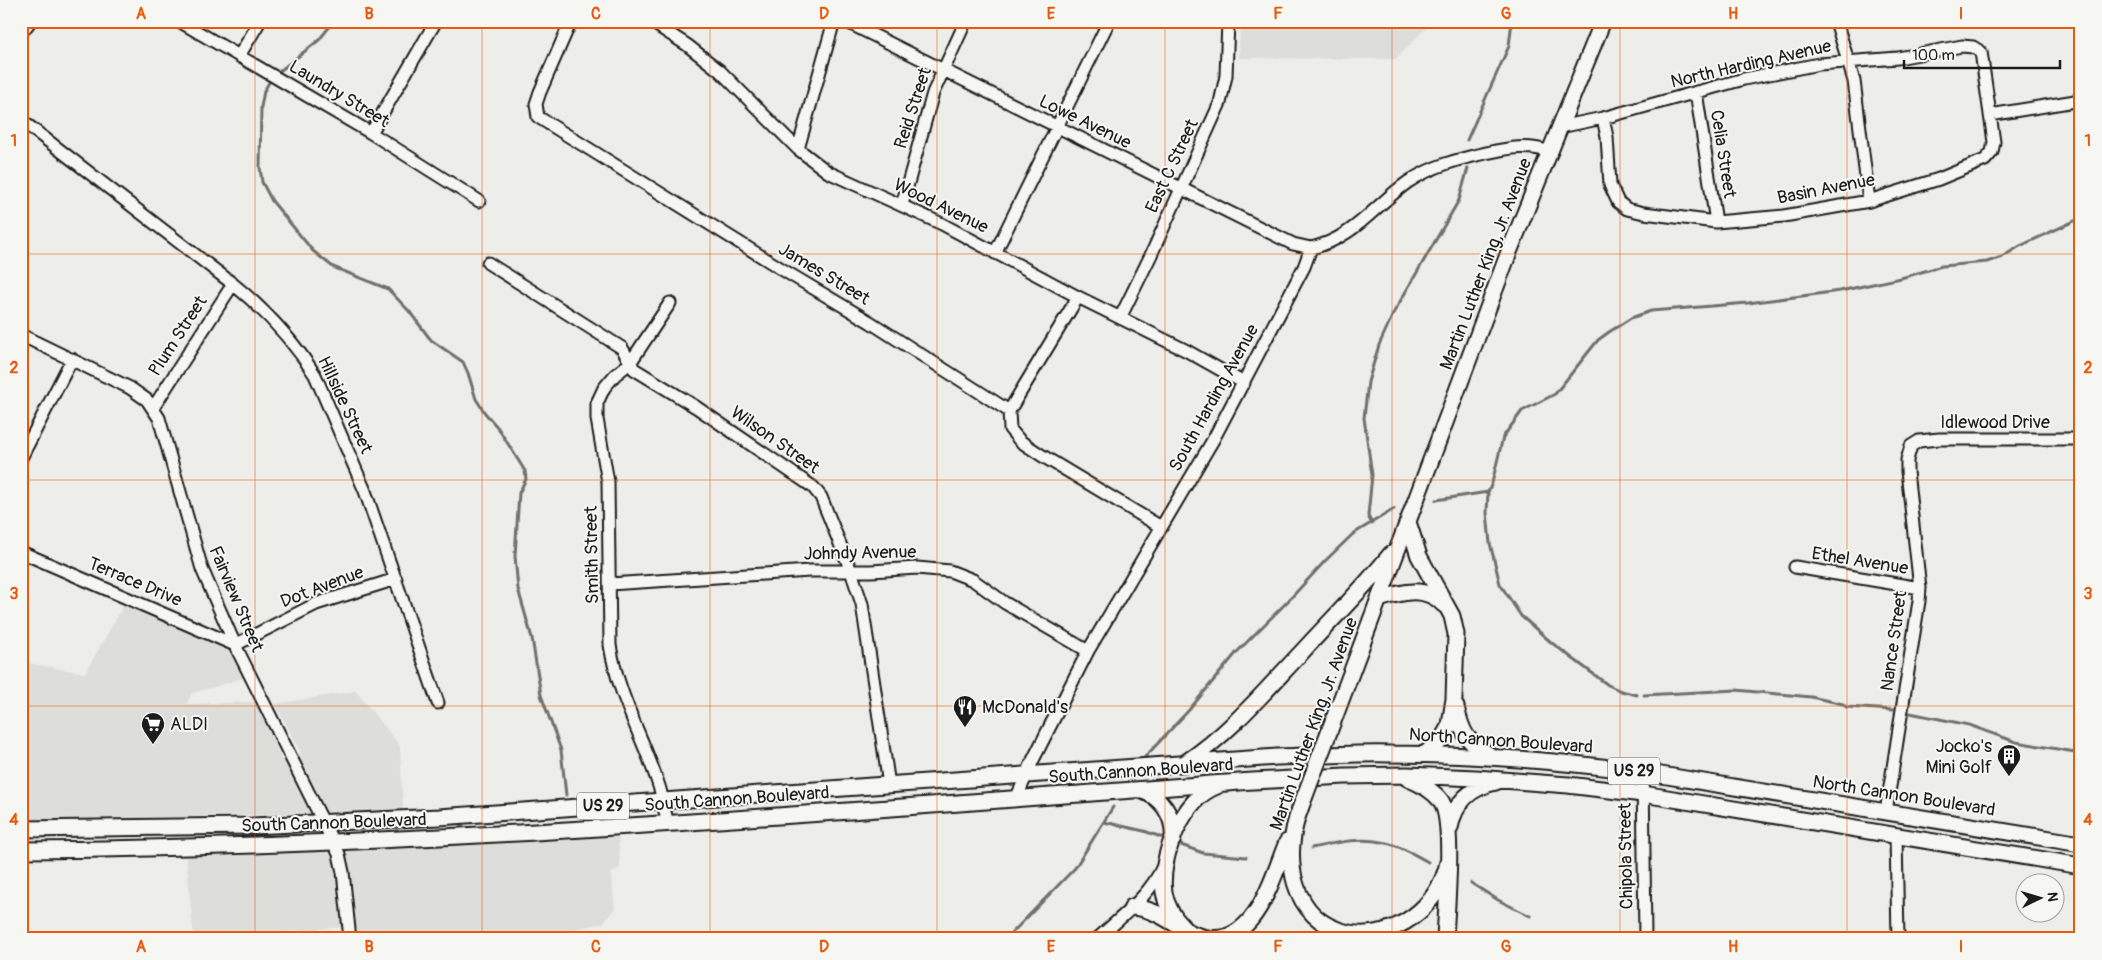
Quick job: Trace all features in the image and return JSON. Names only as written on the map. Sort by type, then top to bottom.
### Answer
[{"type":"main road","points":[[21,30],[28,21]]},
{"type":"main road","name":"Martin Luther King, Jr. Avenue","points":[[1348,932],[1329,925],[1316,915],[1297,889],[1292,875],[1290,857],[1298,814],[1506,260],[1602,21]]},
{"type":"main road","points":[[1408,522],[1419,556],[1452,616],[1456,634],[1454,699],[1447,733],[1425,754]]},
{"type":"main road","points":[[1183,764],[1212,744],[1238,721],[1374,575],[1400,543]]},
{"type":"main road","points":[[1379,599],[1404,592],[1423,592],[1432,595],[1447,608]]},
{"type":"main road","points":[[1454,699],[1464,734],[1476,748],[1493,757]]},
{"type":"main road","name":"North Cannon Boulevard","points":[[1183,764],[1277,757],[1425,754],[1575,763],[1643,772],[2081,844]]},
{"type":"main road","name":"South Cannon Boulevard","points":[[21,829],[324,823],[440,817],[1183,764]]},
{"type":"main road","points":[[1395,776],[1420,784],[1438,798],[1446,814],[1448,862],[1445,939]]},
{"type":"main road","name":"South Cannon Boulevard","points":[[21,850],[333,842],[668,823],[1233,783],[1395,776]]},
{"type":"main road","name":"US 29","points":[[1395,776],[1517,781],[1643,794],[2081,866]]},
{"type":"main road","points":[[1448,836],[1455,810],[1469,793],[1491,783],[1517,781]]},
{"type":"main road","points":[[1194,934],[1179,923],[1167,903],[1163,881],[1167,855],[1184,816],[1198,797],[1214,787],[1233,783]]},
{"type":"main road","points":[[1138,790],[1151,795],[1164,806],[1172,823],[1173,840]]},
{"type":"main road","points":[[1132,907],[1151,911],[1194,934],[1210,938],[1226,936],[1242,929],[1252,920],[1264,899],[1298,814]]},
{"type":"main road","points":[[1348,932],[1359,933],[1382,930],[1399,925],[1413,917],[1426,907],[1435,894],[1443,879],[1448,862]]},
{"type":"street","name":"Laundry Street","points":[[179,21],[370,133],[479,201]]},
{"type":"street","points":[[239,56],[260,21]]},
{"type":"street","points":[[370,133],[436,21]]},
{"type":"street","name":"James Street","points":[[571,21],[540,92],[536,104],[538,117],[779,268],[870,322],[1009,411]]},
{"type":"street","name":"Wood Avenue","points":[[650,21],[687,45],[720,72],[798,149],[828,172],[942,224],[1078,297],[1187,351],[1244,383]]},
{"type":"street","points":[[798,149],[834,21]]},
{"type":"street","name":"Lowe Avenue","points":[[845,21],[1293,244],[1312,248]]},
{"type":"street","points":[[995,253],[1109,21]]},
{"type":"street","name":"East C Street","points":[[1120,318],[1220,103],[1224,90],[1228,21]]},
{"type":"street","points":[[1836,21],[1854,81],[1869,201]]},
{"type":"street","name":"Reid Street","points":[[902,205],[933,93],[964,25]]},
{"type":"street","name":"North Harding Avenue","points":[[1560,128],[1744,79],[1819,64],[1849,60],[1898,58],[1962,46],[1973,47],[1981,52]]},
{"type":"street","name":"Basin Avenue","points":[[1603,118],[1607,137],[1610,185],[1618,202],[1627,208],[1644,214],[1716,222],[1784,216],[1869,201],[1939,179],[1985,160],[1992,152],[1994,142],[1981,52]]},
{"type":"street","name":"Celia Street","points":[[1696,92],[1716,222]]},
{"type":"street","points":[[1990,115],[2081,100]]},
{"type":"street","name":"Hillside Street","points":[[21,120],[233,284],[286,334],[315,375],[365,491],[438,703]]},
{"type":"street","points":[[1312,248],[1322,246],[1344,235],[1408,182],[1436,166],[1467,157],[1528,146],[1550,152]]},
{"type":"street","name":"South Harding Avenue","points":[[1016,798],[1032,760],[1088,652],[1244,383],[1312,248]]},
{"type":"street","name":"Wilson Street","points":[[488,263],[622,348],[634,369],[649,380],[696,407],[808,482],[820,497],[851,571],[862,604],[889,785]]},
{"type":"street","name":"Plum Street","points":[[153,408],[233,284]]},
{"type":"street","points":[[1078,297],[1009,411],[1010,430],[1020,441],[1161,527]]},
{"type":"street","name":"Smith Street","points":[[668,823],[660,787],[632,720],[613,663],[610,645],[608,482],[597,403],[609,382],[630,364],[670,303]]},
{"type":"street","name":"Fairview Street","points":[[21,335],[140,394],[153,408],[159,418],[199,562],[235,645],[339,854],[343,872],[350,939]]},
{"type":"street","points":[[21,458],[72,359]]},
{"type":"street","name":"Idlewood Drive","points":[[1911,446],[1919,441],[1939,439],[2081,439]]},
{"type":"street","name":"Nance Street","points":[[1886,812],[1920,588],[1907,471],[1907,460],[1911,446]]},
{"type":"street","name":"Terrace Drive","points":[[21,552],[235,645]]},
{"type":"street","name":"Johndy Avenue","points":[[610,584],[810,571],[871,572],[917,568],[950,572],[973,580],[1005,603],[1088,652]]},
{"type":"street","name":"Ethel Avenue","points":[[1795,568],[1920,588]]},
{"type":"street","name":"Dot Avenue","points":[[235,645],[316,604],[396,579]]},
{"type":"street","name":"Chipola Street","points":[[1643,772],[1645,939]]},
{"type":"street","points":[[1896,835],[1898,939]]},
{"type":"street","points":[[1098,939],[1132,907],[1157,878],[1167,855]]},
{"type":"street","name":"Martin Luther King, Jr. Avenue","points":[[1348,932],[1371,939]]},
{"type":"shaded area","points":[[1240,21],[1433,21],[1396,59],[1239,58]]},
{"type":"shaded area","points":[[124,605],[229,647],[243,678],[191,694],[187,704],[256,702],[282,761],[301,753],[275,704],[356,691],[400,746],[403,811],[21,821],[21,662],[85,673]]},
{"type":"shaded area","points":[[618,832],[620,868],[611,874],[615,908],[603,923],[547,935],[538,939],[358,939],[356,926],[194,939],[186,855],[471,844]]},
{"type":"waterway","points":[[276,74],[319,40],[334,21]]},
{"type":"waterway","points":[[1467,140],[1509,46],[1512,21]]},
{"type":"waterway","points":[[271,79],[264,91],[261,107],[260,167],[262,182],[272,201],[313,251],[333,267],[388,289],[409,311],[431,340],[463,362],[476,399],[498,428],[525,471],[526,479],[519,493],[515,556],[518,589],[532,638],[541,695],[561,750],[566,795]]},
{"type":"waterway","points":[[1372,524],[1368,516],[1372,475],[1364,418],[1368,382],[1379,345],[1394,312],[1459,200],[1468,168]]},
{"type":"waterway","points":[[1637,695],[1608,685],[1552,643],[1521,616],[1500,584],[1490,543],[1487,513],[1488,492],[1503,437],[1522,411],[1555,394],[1598,340],[1631,318],[1651,311],[1748,303],[1840,291],[1901,278],[1942,266],[1987,262],[2002,257],[2020,246],[2081,218]]},
{"type":"waterway","points":[[1436,500],[1488,492]]},
{"type":"waterway","points":[[1145,757],[1189,710],[1237,652],[1325,561],[1353,534],[1394,509]]},
{"type":"waterway","points":[[1644,695],[1736,690],[1811,697],[1843,704],[1846,707],[1893,710]]},
{"type":"waterway","points":[[1910,713],[1969,725],[2016,742],[2081,753]]},
{"type":"waterway","points":[[1006,939],[1075,868],[1113,807]]},
{"type":"waterway","points":[[1104,822],[1144,831],[1164,838]]},
{"type":"waterway","points":[[1312,848],[1347,841],[1373,841],[1388,843],[1428,862]]},
{"type":"waterway","points":[[1181,845],[1203,853],[1246,857]]},
{"type":"waterway","points":[[1471,883],[1498,900],[1530,916]]},
{"type":"place","name":"McDonald's","points":[[965,728]]},
{"type":"place","name":"ALDI","points":[[153,745]]},
{"type":"place","name":"Jocko's Mini Golf","points":[[2009,777]]}]
